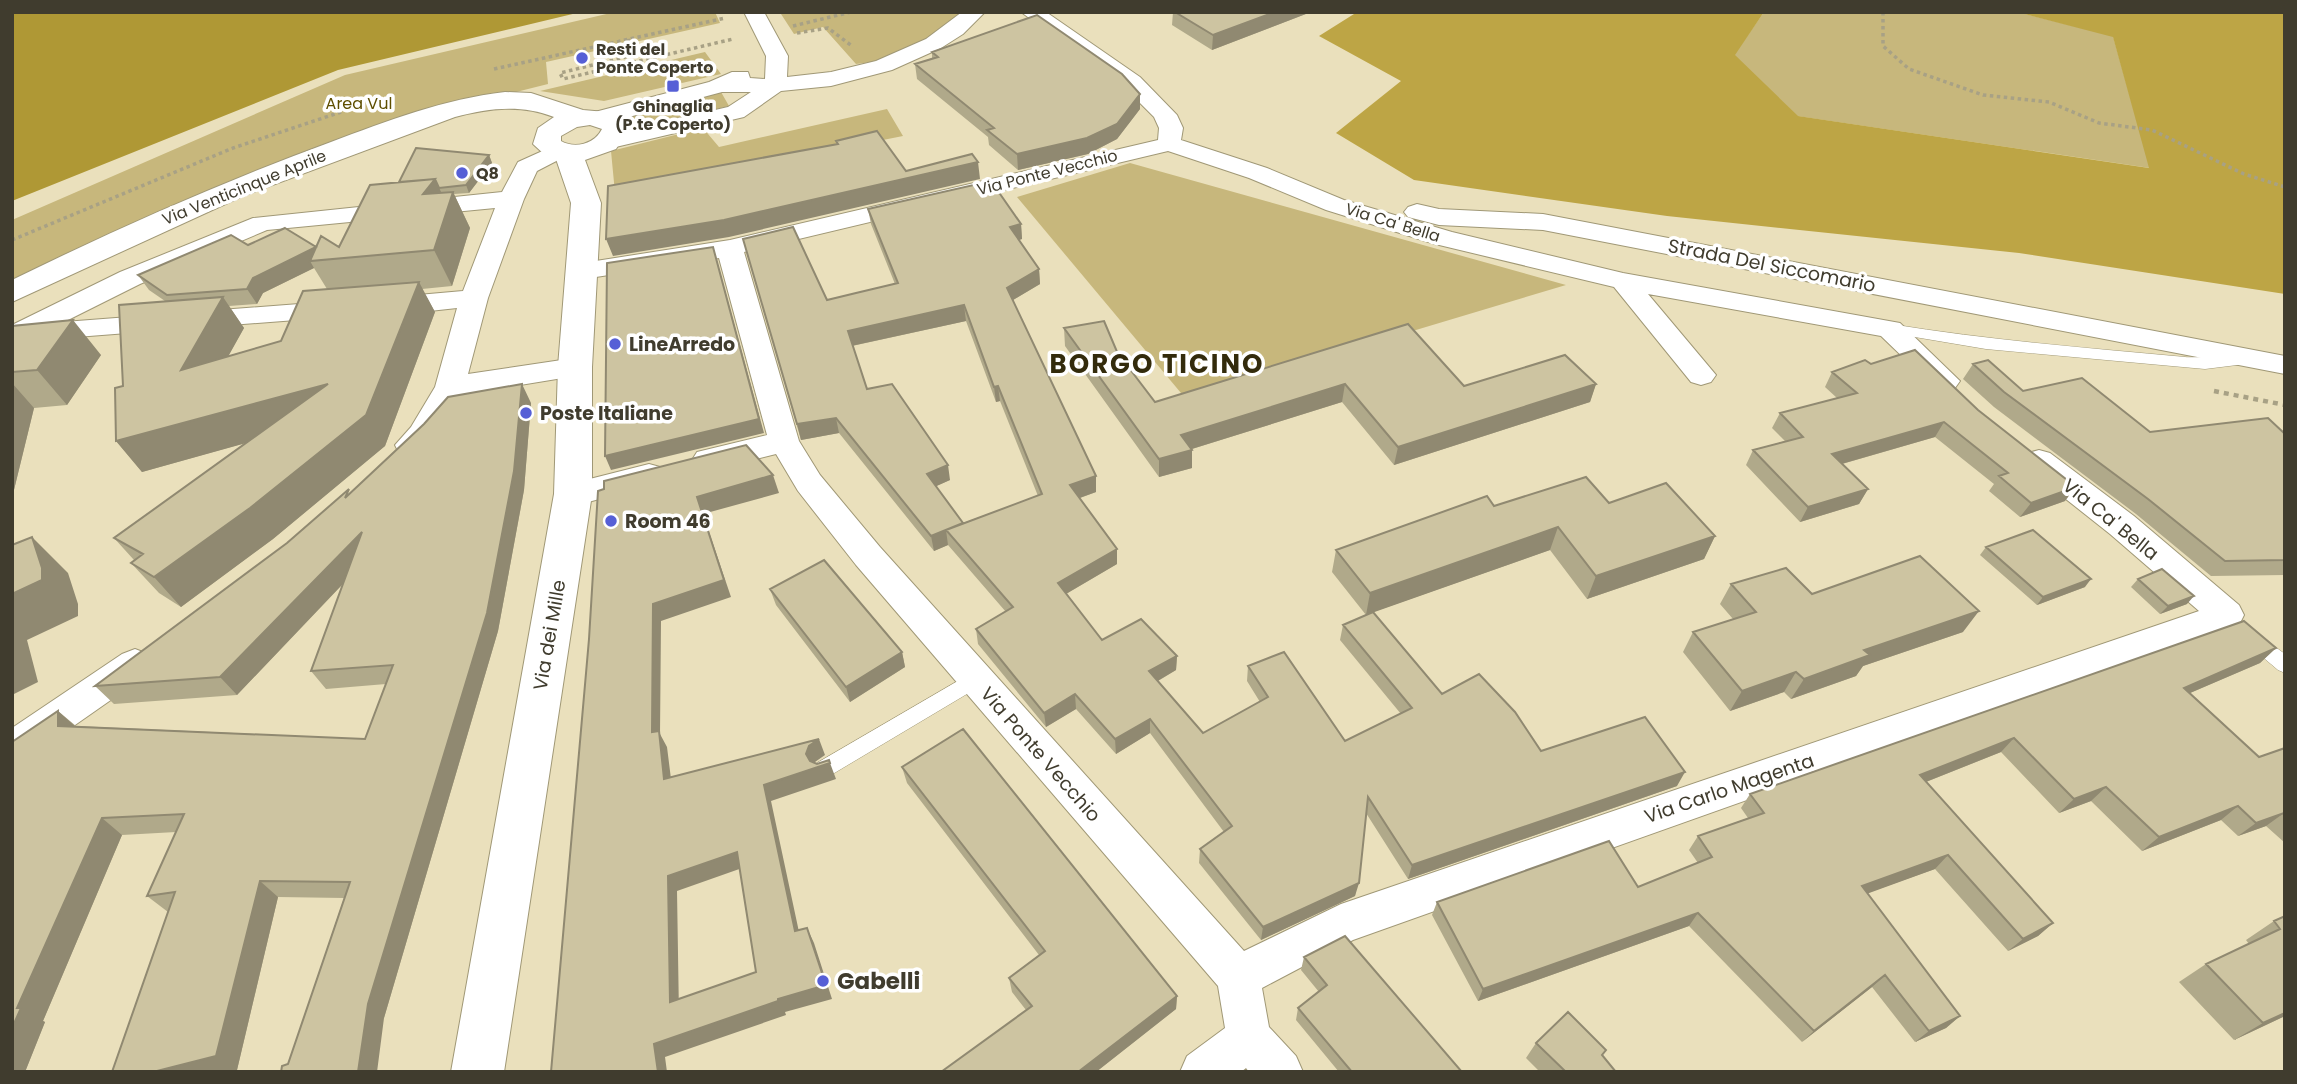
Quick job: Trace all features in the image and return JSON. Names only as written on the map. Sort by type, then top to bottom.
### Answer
[{"type":"street","points":[[754,12],[767,50],[765,78],[776,85]]},
{"type":"street","points":[[719,86],[776,85],[849,74],[905,58],[931,48],[960,28],[975,12]]},
{"type":"street","points":[[1031,12],[1112,66],[1161,110],[1171,127],[1169,144]]},
{"type":"street","points":[[391,461],[422,435],[450,387],[474,298],[511,199],[527,167],[560,144],[719,86],[751,70],[767,50]]},
{"type":"street","points":[[596,131],[736,112],[776,85]]},
{"type":"street","points":[[526,100],[560,144]]},
{"type":"street","name":"Via Venticinque Aprile","points":[[12,292],[124,237],[270,172],[415,121],[483,103],[526,100],[596,131]]},
{"type":"street","name":"Via dei Mille","points":[[477,1072],[573,494],[575,367],[583,271],[585,195],[596,131]]},
{"type":"street","name":"Via dei Mille","points":[[560,144],[585,195]]},
{"type":"street","name":"Via Ca' Bella","points":[[1169,144],[1258,173],[1335,205],[1444,238],[1623,281],[1891,329]]},
{"type":"street","name":"Via Ponte Vecchio","points":[[583,271],[730,248],[1169,144]]},
{"type":"street","name":"Strada Del Siccomario","points":[[1258,173],[1439,217],[1543,222],[2285,365]]},
{"type":"street","points":[[15,333],[130,278],[262,223],[511,199]]},
{"type":"street","name":"Via Ponte Vecchio","points":[[730,248],[784,441],[809,483],[868,556],[1238,977]]},
{"type":"street","points":[[1623,281],[1701,375]]},
{"type":"street","points":[[15,333],[474,298]]},
{"type":"street","points":[[1891,329],[1961,397]]},
{"type":"street","points":[[450,387],[575,367]]},
{"type":"street","points":[[573,494],[784,441]]},
{"type":"street","name":"Via Ca' Bella","points":[[2014,441],[2122,526],[2227,615]]},
{"type":"street","name":"Via Carlo Magenta","points":[[1238,977],[1341,924],[2227,615]]},
{"type":"street","points":[[12,749],[158,647]]},
{"type":"street","points":[[1238,977],[1249,1038],[1280,1072]]},
{"type":"street","points":[[1203,1072],[1249,1038]]},
{"type":"lane","points":[[1891,329],[1986,344],[2205,364],[2251,358]]},
{"type":"lane","name":"Via Ca' Bella","points":[[2227,615],[2285,666]]},
{"type":"lane","points":[[824,769],[975,678]]},
{"type":"path","points":[[803,24],[851,12]]},
{"type":"path","points":[[1883,12],[1883,46],[1909,69],[1983,95],[2049,102],[2099,123],[2152,130],[2244,174],[2285,187]]},
{"type":"path","points":[[723,40],[563,79],[560,73],[654,50],[601,53],[598,50],[629,43],[628,39],[728,18]]},
{"type":"green space","name":"Area Vul","points":[[615,12],[715,12],[720,23],[546,62],[548,84],[409,119],[12,285],[12,220],[345,75]]},
{"type":"green space","points":[[968,12],[928,42],[905,54],[856,64],[823,27],[794,34],[781,14]]},
{"type":"green space","points":[[1764,12],[2017,12],[2113,36],[2150,168],[1797,116],[1734,55]]},
{"type":"green space","points":[[705,52],[721,74],[604,101],[540,91]]},
{"type":"green space","points":[[721,92],[729,106],[637,128],[630,114]]},
{"type":"green space","points":[[887,109],[903,136],[615,193],[611,151],[703,128],[719,147]]},
{"type":"green space","points":[[1130,163],[1566,285],[1186,399],[1017,197]]},
{"type":"shaded area","points":[[12,12],[581,12],[338,70],[12,201]]},
{"type":"shaded area","points":[[1351,12],[1764,12],[1735,55],[1798,116],[2149,168],[2113,37],[2017,12],[2285,12],[2285,294],[2019,253],[1667,216],[1414,180],[1336,133],[1401,81],[1319,36],[1354,14]]},
{"type":"building","points":[[1175,12],[1275,12],[1213,35]]},
{"type":"building","points":[[1037,15],[1122,74],[1140,94],[1117,124],[1087,138],[1017,154],[987,130],[994,128],[915,64],[938,57],[932,52]]},
{"type":"building","points":[[877,131],[906,171],[972,154],[978,162],[724,220],[606,239],[608,186],[838,144],[836,141]]},
{"type":"building","points":[[416,148],[489,155],[466,185],[439,188],[435,179],[399,182]]},
{"type":"building","points":[[435,179],[423,194],[453,192],[434,250],[310,261],[321,236],[339,247],[370,185]]},
{"type":"building","points":[[991,181],[1021,224],[1010,227],[1039,269],[1007,288],[1096,476],[1070,485],[1117,549],[1058,583],[1102,640],[1141,619],[1177,656],[1149,671],[1203,733],[1268,697],[1248,666],[1284,652],[1345,741],[1412,708],[1343,625],[1373,612],[1442,694],[1479,674],[1515,712],[1541,751],[1645,717],[1685,772],[1412,865],[1368,797],[1359,883],[1263,927],[1200,849],[1232,826],[1150,719],[1115,739],[1075,694],[1044,713],[976,629],[1013,607],[946,530],[1042,494],[998,386],[994,387],[964,305],[848,331],[867,389],[892,384],[948,465],[927,474],[963,523],[931,536],[836,418],[797,424],[743,239],[793,227],[827,300],[898,283],[868,209]]},
{"type":"building","points":[[285,228],[316,247],[253,278],[247,289],[167,295],[138,275],[231,235],[248,245]]},
{"type":"building","points":[[713,247],[759,419],[605,456],[607,263]]},
{"type":"building","points":[[419,282],[366,415],[250,508],[154,577],[131,563],[143,554],[114,538],[328,384],[116,441],[115,388],[123,386],[119,305],[223,297],[181,370],[281,341],[303,291]]},
{"type":"building","points":[[73,320],[37,370],[12,372],[12,326]]},
{"type":"building","points":[[1104,321],[1123,366],[1126,364],[1155,402],[1408,324],[1464,386],[1565,355],[1596,384],[1398,447],[1345,384],[1181,435],[1192,450],[1159,459],[1064,328]]},
{"type":"building","points":[[1915,350],[1978,410],[2076,487],[2031,503],[1999,476],[2008,473],[1944,422],[1832,454],[1868,489],[1808,507],[1753,450],[1803,437],[1780,413],[1857,393],[1832,372],[1865,360],[1871,364]]},
{"type":"building","points":[[1988,360],[2023,391],[2082,378],[2150,432],[2268,418],[2285,434],[2285,560],[2225,561],[2148,499],[2004,392],[1973,364]]},
{"type":"building","points":[[522,384],[514,471],[487,613],[368,1004],[358,1072],[281,1072],[282,1066],[288,1064],[350,882],[260,881],[216,1056],[153,1072],[112,1072],[175,892],[147,896],[184,814],[102,818],[17,1008],[21,1008],[12,1028],[12,742],[58,711],[58,726],[365,739],[393,665],[311,671],[362,532],[220,677],[95,686],[287,543],[349,489],[345,498],[424,424],[448,397]]},
{"type":"building","points":[[746,445],[773,475],[697,497],[724,580],[653,604],[652,732],[659,731],[664,779],[819,739],[809,746],[806,754],[810,761],[817,764],[829,760],[830,763],[764,785],[795,931],[807,928],[826,985],[778,999],[654,1044],[658,1072],[551,1072],[589,639],[598,491],[604,489],[604,481]],"holes":[[[737,852],[756,972],[670,1002],[668,876]]]},
{"type":"building","points":[[1586,477],[1609,503],[1666,483],[1715,536],[1596,576],[1558,527],[1370,593],[1336,550],[1487,496],[1494,506]]},
{"type":"building","points":[[2033,530],[2091,579],[2043,597],[1986,547]]},
{"type":"building","points":[[32,537],[42,568],[42,580],[12,594],[12,545]]},
{"type":"building","points":[[1920,556],[1979,611],[1864,650],[1870,655],[1804,679],[1796,672],[1742,691],[1693,632],[1756,612],[1731,584],[1786,568],[1812,594]]},
{"type":"building","points":[[824,560],[902,652],[846,687],[770,589]]},
{"type":"building","points":[[2162,569],[2194,596],[2168,606],[2138,579]]},
{"type":"building","points":[[2244,621],[2276,648],[2184,688],[2259,757],[2285,748],[2285,813],[2256,823],[2238,806],[2159,837],[2106,787],[2074,799],[2014,738],[1920,775],[2053,923],[2023,939],[1948,855],[1862,886],[1960,1016],[1929,1031],[1885,975],[1814,1031],[1698,913],[1483,989],[1437,902],[1609,841],[1638,887],[1712,857],[1698,836],[1764,813],[1750,794]]},
{"type":"building","points":[[963,729],[1177,996],[1078,1072],[941,1072],[1032,1006],[1009,978],[1045,951],[902,767]]},
{"type":"building","points":[[2285,916],[2285,1013],[2263,1023],[2206,964],[2280,929],[2274,921]]},
{"type":"building","points":[[1345,936],[1462,1072],[1352,1072],[1298,1008],[1327,985],[1304,957]]},
{"type":"building","points":[[1568,1012],[1606,1050],[1602,1055],[1616,1072],[1566,1072],[1536,1043]]},
{"type":"place","name":"Resti del Ponte Coperto","points":[[582,58]]},
{"type":"place","name":"Ghinaglia (P.te Coperto)","points":[[673,86]]},
{"type":"place","name":"Q8","points":[[462,173]]},
{"type":"place","name":"LineArredo","points":[[615,344]]},
{"type":"place","name":"Poste Italiane","points":[[526,413]]},
{"type":"place","name":"Room 46","points":[[611,521]]},
{"type":"place","name":"Gabelli","points":[[823,981]]},
{"type":"district","name":"BORGO TICINO","points":[[1157,364]]}]
